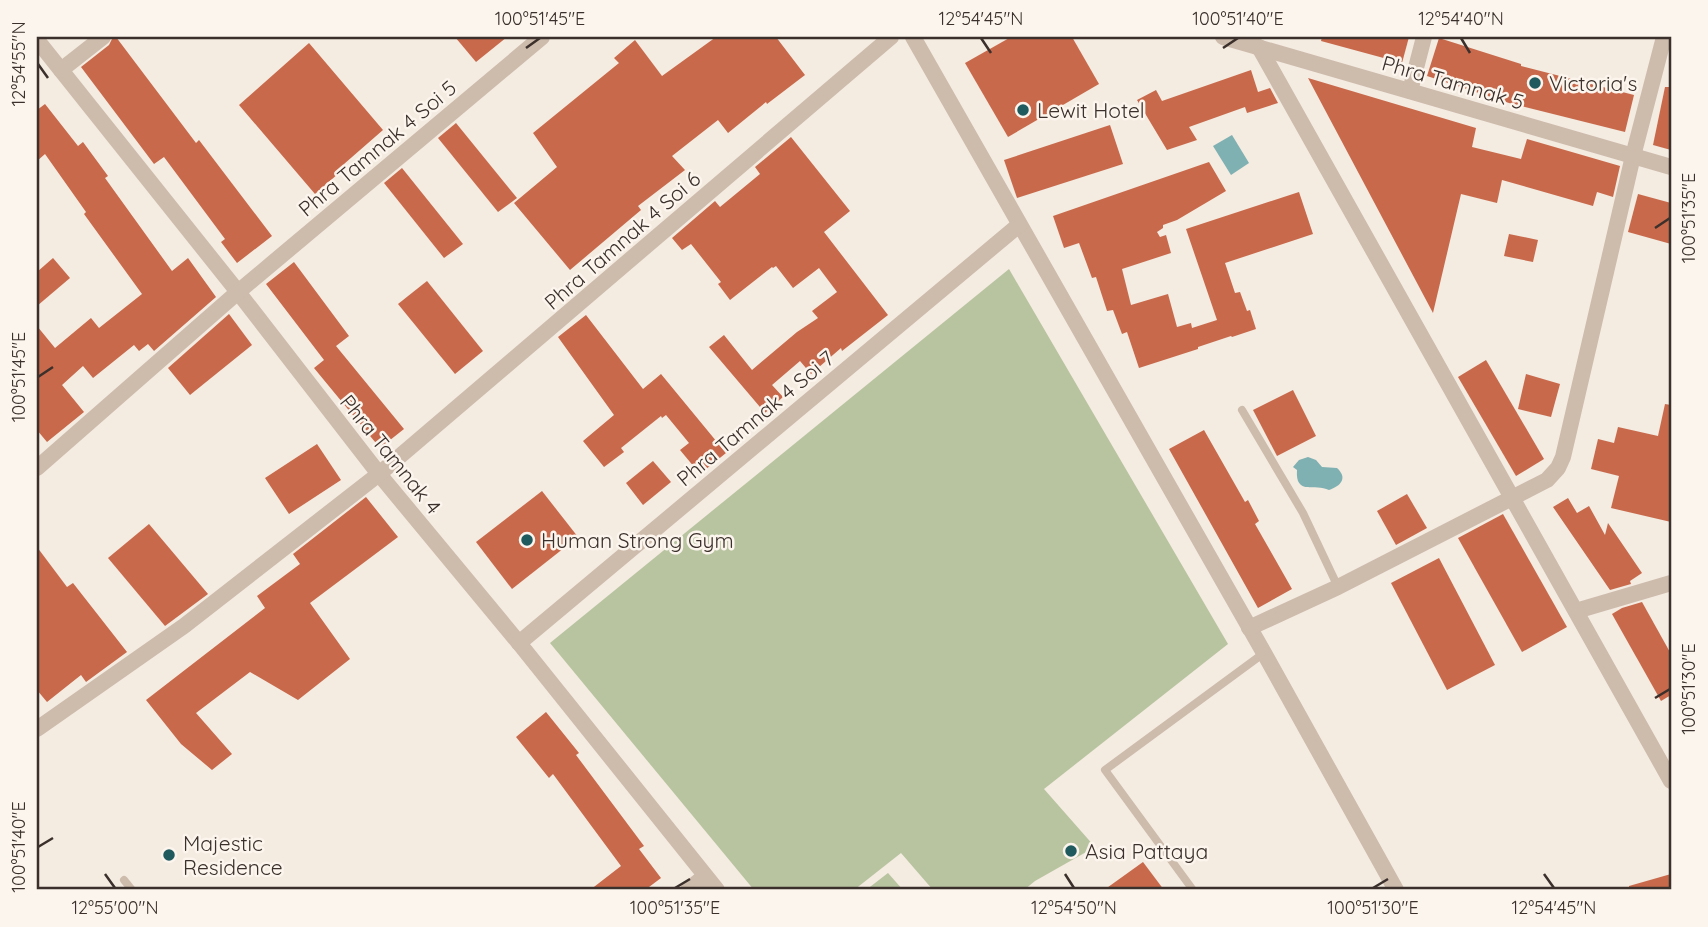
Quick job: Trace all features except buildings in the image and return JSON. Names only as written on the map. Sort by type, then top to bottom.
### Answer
[{"type":"street","points":[[61,71],[103,37]]},
{"type":"street","name":"Phra Tamnak 4 Soi 5","points":[[37,468],[238,292],[542,37]]},
{"type":"street","name":"Phra Tamnak 4 Soi 6","points":[[37,729],[184,626],[379,474],[891,37]]},
{"type":"street","name":"Phra Tamnak 5","points":[[1223,37],[1671,167]]},
{"type":"street","points":[[1410,91],[1424,37]]},
{"type":"street","points":[[1249,628],[1338,587],[1547,480],[1558,468],[1563,457],[1633,156],[1664,37]]},
{"type":"street","name":"Phra Tamnak 4","points":[[37,40],[379,474],[717,890]]},
{"type":"street","points":[[921,40],[1019,225],[1396,890]]},
{"type":"street","points":[[1259,47],[1671,781]]},
{"type":"street","name":"Phra Tamnak 4 Soi 7","points":[[519,643],[1019,225]]},
{"type":"street","points":[[1576,611],[1671,583]]},
{"type":"street","points":[[688,890],[705,876]]},
{"type":"lane","points":[[1242,410],[1303,513],[1338,587]]},
{"type":"lane","points":[[1193,890],[1105,770],[1264,653]]},
{"type":"lane","points":[[124,880],[132,890]]},
{"type":"green space","points":[[1009,269],[1228,644],[1044,789],[1095,847],[1024,890],[933,890],[901,853],[854,890],[754,890],[550,643]]},
{"type":"green space","points":[[888,873],[903,890],[866,890]]},
{"type":"water","points":[[1232,135],[1249,163],[1231,175],[1213,146]]},
{"type":"water","points":[[1308,457],[1316,460],[1322,467],[1337,468],[1342,475],[1340,484],[1329,490],[1299,483],[1297,470],[1293,467],[1299,460]]},
{"type":"place","name":"Victoria's","points":[[1535,83]]},
{"type":"place","name":"Lewit Hotel","points":[[1023,110]]},
{"type":"place","name":"Human Strong Gym","points":[[527,540]]},
{"type":"place","name":"Asia Pattaya","points":[[1071,851]]},
{"type":"place","name":"Majestic Residence","points":[[169,855]]}]
